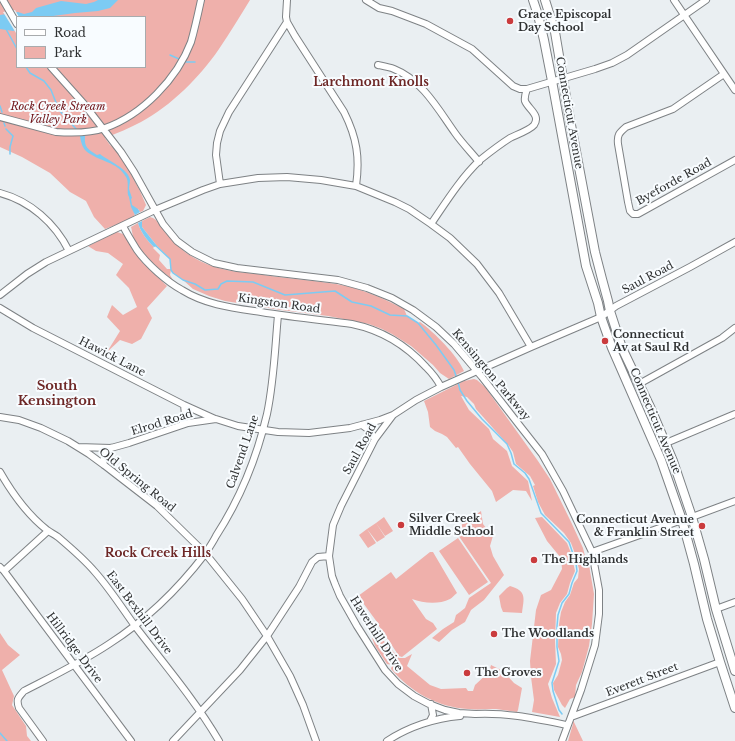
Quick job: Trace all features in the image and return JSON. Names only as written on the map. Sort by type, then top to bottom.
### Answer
[{"type":"main road","name":"Connecticut Avenue","points":[[533,0],[543,34],[586,266],[601,317],[618,362],[652,438],[682,520],[707,619],[735,708]]},
{"type":"main road","name":"Connecticut Avenue","points":[[546,0],[555,32],[595,252],[610,311],[622,348],[673,461],[692,516],[716,609],[735,671]]},
{"type":"main road","points":[[670,485],[677,490],[684,510],[689,516],[692,516]]},
{"type":"main road","points":[[682,520],[689,521],[699,544]]},
{"type":"street","points":[[3,0],[16,22]]},
{"type":"street","points":[[0,117],[56,132],[90,131],[116,124],[138,111],[161,91],[178,68],[196,26],[201,0]]},
{"type":"street","points":[[287,0],[287,22],[350,123],[358,157],[356,186]]},
{"type":"street","points":[[366,0],[379,8],[426,24],[472,48],[513,86],[520,89],[527,89],[612,63],[706,0]]},
{"type":"street","points":[[674,0],[735,90]]},
{"type":"street","points":[[220,184],[216,155],[220,131],[229,112],[287,22]]},
{"type":"street","points":[[378,65],[404,74],[424,90],[479,162]]},
{"type":"street","name":"Kensington Parkway","points":[[52,68],[104,128],[130,165],[163,224],[177,241],[192,252],[214,263],[237,268],[338,280],[367,288],[392,298],[413,310],[436,327],[454,344],[542,454],[563,491],[592,552],[599,590],[597,632],[592,652],[562,741]]},
{"type":"street","name":"Byeforde Road","points":[[724,74],[673,109],[626,127],[619,133],[617,139],[630,211],[633,214],[638,214],[735,160]]},
{"type":"street","points":[[431,224],[460,183],[479,162],[502,143],[534,125],[536,119],[535,115],[525,102],[524,97],[527,89]]},
{"type":"street","points":[[0,295],[27,274],[46,262],[155,210],[220,184],[258,178],[287,177],[321,180],[356,186],[402,206],[450,238],[477,264],[499,293],[531,347]]},
{"type":"street","points":[[0,193],[21,201],[37,211],[52,225],[69,251]]},
{"type":"street","name":"Kingston Road","points":[[123,226],[137,250],[154,269],[181,290],[210,303],[231,308],[352,324],[383,334],[418,358],[436,377],[441,387]]},
{"type":"street","name":"Saul Road","points":[[329,556],[333,525],[337,513],[375,439],[393,415],[416,400],[441,387],[601,317],[616,306],[735,242]]},
{"type":"street","name":"Hawick Lane","points":[[0,308],[33,328],[184,405],[216,419]]},
{"type":"street","name":"Calvend Lane","points":[[43,741],[19,708],[17,702],[18,698],[24,691],[74,665],[109,644],[135,625],[176,588],[205,553],[222,527],[239,496],[253,462],[263,430],[272,387],[278,315]]},
{"type":"street","points":[[639,384],[722,338],[735,328]]},
{"type":"street","points":[[182,425],[185,415],[184,405]]},
{"type":"street","points":[[666,443],[735,414]]},
{"type":"street","name":"Elrod Road","points":[[78,447],[111,448],[188,423],[216,419],[238,426],[263,430],[309,433],[339,430],[362,425],[393,415]]},
{"type":"street","name":"Old Spring Road","points":[[0,417],[19,420],[41,428],[78,447],[157,506],[205,553],[242,599],[267,636],[290,676],[303,705],[316,741]]},
{"type":"street","points":[[362,425],[369,430],[375,439]]},
{"type":"street","points":[[104,465],[104,455],[111,448]]},
{"type":"street","name":"East Bexhill Drive","points":[[0,472],[14,494],[31,515],[48,531],[56,535],[70,547],[94,571],[109,589],[201,712],[219,741]]},
{"type":"street","points":[[692,516],[735,501]]},
{"type":"street","points":[[592,552],[682,520]]},
{"type":"street","points":[[2,569],[48,531]]},
{"type":"street","points":[[173,741],[240,670],[267,636],[296,591],[312,562],[318,557],[329,556]]},
{"type":"street","name":"Haverhill Drive","points":[[329,556],[332,576],[340,596],[385,670],[398,684],[414,696],[445,710],[476,714]]},
{"type":"street","name":"Hillridge Drive","points":[[2,569],[130,741]]},
{"type":"street","points":[[716,609],[735,602]]},
{"type":"street","name":"Everett Street","points":[[571,717],[720,662]]},
{"type":"street","points":[[430,721],[433,715],[431,704]]},
{"type":"street","points":[[387,741],[412,728],[430,721],[453,716],[503,714],[567,725]]},
{"type":"green space","name":"Rock Creek Stream Valley Park","points":[[0,0],[250,0],[211,60],[184,90],[163,108],[141,122],[105,138],[122,157],[140,191],[146,205],[143,211],[140,212],[138,209],[134,212],[135,215],[128,220],[105,229],[94,217],[86,201],[70,192],[50,173],[22,157],[0,147]]},
{"type":"green space","points":[[150,217],[156,220],[181,249],[213,267],[345,286],[371,294],[396,305],[404,309],[407,316],[418,323],[420,322],[432,332],[451,351],[464,371],[449,379],[440,373],[411,346],[392,334],[369,324],[328,316],[225,301],[193,289],[171,270],[170,275],[173,280],[144,254],[133,236],[131,227],[138,223],[144,236],[160,255],[159,260],[167,269],[171,269],[170,259],[157,246],[142,227],[142,221]]},
{"type":"green space","points":[[117,232],[123,234],[142,262],[167,286],[147,308],[152,318],[141,339],[132,344],[120,340],[107,352],[120,331],[107,317],[112,305],[123,315],[137,307],[129,288],[116,275],[123,264],[108,253],[96,251],[88,246]]},
{"type":"green space","points":[[474,379],[485,387],[550,479],[583,548],[589,565],[594,594],[589,646],[582,672],[576,685],[575,697],[570,699],[565,708],[554,690],[553,683],[558,675],[562,660],[558,647],[561,612],[570,595],[574,583],[578,578],[579,569],[571,543],[564,533],[545,515],[538,502],[533,486],[535,485],[530,476],[516,464],[513,452],[509,446],[467,397],[461,396],[469,410],[489,429],[493,439],[507,451],[512,466],[528,481],[532,501],[526,491],[513,490],[496,502],[492,491],[458,447],[456,448],[447,437],[430,427],[428,412],[424,401],[464,381]]},
{"type":"green space","points":[[481,511],[483,524],[490,533],[495,529],[490,546],[493,556],[504,575],[484,600],[471,610],[465,622],[452,630],[439,642],[432,638],[454,622],[456,615],[465,608],[469,598],[491,583],[456,532],[457,528]]},
{"type":"green space","points":[[384,517],[393,531],[385,536],[376,523]]},
{"type":"green space","points":[[542,517],[567,543],[575,571],[567,594],[560,603],[556,613],[556,664],[548,684],[560,717],[532,712],[534,700],[530,661],[536,610],[541,595],[551,590],[562,569],[561,558],[547,541],[535,518]]},
{"type":"green space","points":[[376,523],[385,537],[377,542],[367,529]]},
{"type":"green space","points":[[367,529],[376,543],[368,548],[359,535]]},
{"type":"green space","points":[[458,538],[488,582],[469,595],[439,551]]},
{"type":"green space","points":[[430,552],[433,552],[457,593],[450,599],[436,603],[421,602],[412,599],[426,619],[433,623],[437,629],[402,657],[399,656],[358,596],[391,572],[396,579]]},
{"type":"green space","points":[[510,586],[522,593],[524,599],[522,613],[503,612],[499,596]]},
{"type":"green space","points":[[375,631],[399,658],[405,658],[412,654],[407,666],[430,685],[441,689],[466,688],[468,691],[473,691],[475,685],[489,672],[491,665],[503,671],[514,683],[522,688],[517,712],[496,709],[457,708],[435,702],[425,697],[407,685],[391,669],[392,665],[387,664],[375,646],[372,638]]},
{"type":"green space","points":[[0,633],[8,645],[20,655],[2,670],[14,696],[12,705],[26,726],[27,736],[31,741],[0,741]]},
{"type":"green space","points":[[573,720],[583,741],[568,741]]},
{"type":"water","points":[[98,0],[118,0],[110,8],[98,11],[53,16],[16,16],[16,30],[0,29],[0,15],[18,12],[24,14],[32,12],[36,8],[61,1],[86,4]]},
{"type":"water","points":[[80,136],[85,136],[85,143],[89,150],[97,155],[100,154],[126,172],[130,180],[129,189],[132,198],[132,205],[140,212],[135,215],[131,207],[126,177],[118,168],[86,151]]},
{"type":"water","points":[[142,221],[142,227],[157,246],[154,247],[142,233],[138,223]]},
{"type":"pier","points":[[15,10],[18,16],[16,16],[16,33],[3,12]]},
{"type":"waterway","points":[[6,29],[16,47]]},
{"type":"waterway","points":[[170,55],[179,59]]},
{"type":"waterway","points":[[186,62],[195,62]]},
{"type":"waterway","points":[[27,68],[30,73],[44,81],[51,90],[59,110],[78,131]]},
{"type":"waterway","points":[[0,106],[2,112]]},
{"type":"waterway","points":[[6,129],[13,136],[10,154]]},
{"type":"waterway","points":[[155,245],[170,259],[171,270],[173,273],[183,280],[195,284],[205,290],[218,289],[221,284],[227,281],[253,282],[285,295],[335,291],[352,302],[371,306],[390,315],[407,316],[418,323],[436,345],[454,370],[457,379]]},
{"type":"waterway","points":[[458,382],[460,390],[467,401],[482,419],[507,444],[514,464],[525,473],[529,479],[541,513],[569,542],[576,563],[577,571],[569,594],[562,603],[558,615],[557,647],[559,661],[552,683],[559,710],[562,714]]},
{"type":"waterway","points":[[0,733],[7,741]]},
{"type":"place","name":"Grace Episcopal Day School","points":[[510,21]]},
{"type":"place","name":"Connecticut Av at Saul Rd","points":[[605,341]]},
{"type":"place","name":"Silver Creek Middle School","points":[[401,525]]},
{"type":"place","name":"Connecticut Avenue & Franklin Street","points":[[702,526]]},
{"type":"place","name":"The Highlands","points":[[534,560]]},
{"type":"place","name":"The Woodlands","points":[[494,634]]},
{"type":"place","name":"The Groves","points":[[467,673]]},
{"type":"district","name":"Larchmont Knolls","points":[[371,83]]},
{"type":"district","name":"South Kensington","points":[[57,394]]},
{"type":"district","name":"Rock Creek Hills","points":[[158,554]]}]
